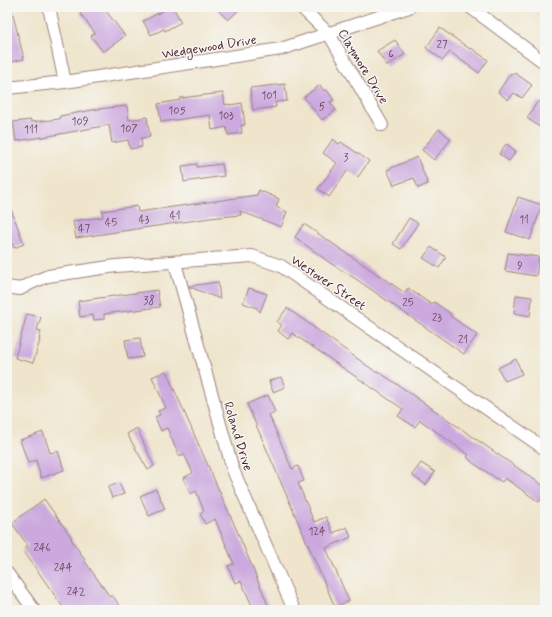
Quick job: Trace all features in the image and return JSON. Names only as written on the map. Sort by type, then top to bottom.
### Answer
[{"type":"street","points":[[49,7],[65,82]]},
{"type":"street","name":"Claymore Drive","points":[[301,7],[329,34],[382,125]]},
{"type":"street","name":"Wedgewood Drive","points":[[7,88],[65,82],[281,49],[409,7]]},
{"type":"street","points":[[470,7],[545,63]]},
{"type":"street","name":"Westover Street","points":[[10,288],[20,289],[48,276],[116,266],[175,263],[252,256],[281,266],[545,448]]},
{"type":"street","name":"Roland Drive","points":[[175,263],[233,470],[294,610]]},
{"type":"street","points":[[7,574],[34,610]]},
{"type":"building","points":[[7,7],[11,7],[24,59],[7,63]]},
{"type":"building","points":[[89,7],[103,7],[125,36],[103,52],[91,36],[95,33],[80,13]]},
{"type":"building","points":[[170,7],[173,7],[181,22],[165,31],[164,29],[151,35],[143,21]]},
{"type":"building","points":[[215,7],[242,7],[228,20]]},
{"type":"building","points":[[440,28],[488,60],[479,73],[450,52],[443,60],[426,48]]},
{"type":"building","points":[[395,40],[405,54],[387,66],[377,51]]},
{"type":"building","points":[[511,73],[513,75],[515,73],[532,85],[522,98],[514,93],[508,100],[498,92]]},
{"type":"building","points":[[285,84],[287,101],[275,102],[276,107],[253,110],[250,88]]},
{"type":"building","points":[[320,85],[324,91],[326,89],[334,100],[330,102],[336,110],[322,120],[304,97]]},
{"type":"building","points":[[223,93],[225,105],[242,103],[245,125],[241,125],[242,133],[228,135],[226,127],[212,130],[210,115],[161,122],[158,104],[180,100],[180,98]]},
{"type":"building","points":[[538,101],[545,106],[545,131],[527,118]]},
{"type":"building","points":[[127,106],[129,120],[147,117],[150,137],[141,138],[142,147],[130,149],[128,140],[112,143],[109,125],[16,141],[13,122],[60,119],[60,116],[98,109]]},
{"type":"building","points":[[439,129],[451,139],[434,160],[422,150]]},
{"type":"building","points":[[333,139],[339,144],[341,142],[369,161],[358,177],[348,170],[329,197],[318,189],[337,163],[323,153]]},
{"type":"building","points":[[506,144],[516,151],[509,161],[499,154]]},
{"type":"building","points":[[417,157],[428,184],[418,188],[414,178],[394,185],[387,170]]},
{"type":"building","points":[[197,164],[197,167],[222,164],[224,176],[184,182],[182,166]]},
{"type":"building","points":[[259,190],[279,199],[276,207],[287,212],[281,227],[240,211],[241,215],[210,218],[76,238],[73,221],[103,217],[102,211],[137,206],[138,212],[257,195]]},
{"type":"building","points":[[518,197],[542,205],[530,240],[506,232]]},
{"type":"building","points":[[8,201],[24,244],[14,248],[7,231]]},
{"type":"building","points":[[409,218],[418,223],[401,249],[393,244]]},
{"type":"building","points":[[304,224],[405,293],[408,288],[432,305],[434,302],[451,314],[450,316],[477,335],[464,354],[356,279],[330,263],[295,237]]},
{"type":"building","points":[[431,247],[446,257],[439,268],[423,258]]},
{"type":"building","points":[[508,253],[539,257],[536,276],[505,271]]},
{"type":"building","points":[[218,282],[220,299],[189,286]]},
{"type":"building","points":[[249,288],[267,294],[260,312],[257,308],[243,303]]},
{"type":"building","points":[[157,290],[160,307],[104,314],[104,319],[94,320],[93,315],[80,317],[78,301]]},
{"type":"building","points":[[516,295],[532,297],[530,316],[514,313]]},
{"type":"building","points":[[287,308],[376,372],[377,371],[388,378],[545,487],[545,494],[539,502],[505,478],[502,482],[473,463],[467,457],[469,455],[420,420],[415,427],[398,416],[403,409],[292,333],[288,339],[278,331],[282,325],[277,322]]},
{"type":"building","points":[[27,314],[41,317],[37,330],[41,331],[40,340],[33,363],[15,358]]},
{"type":"building","points":[[140,338],[143,357],[128,359],[125,340]]},
{"type":"building","points":[[516,359],[522,374],[505,381],[498,368]]},
{"type":"building","points":[[166,371],[238,533],[268,605],[254,610],[241,581],[235,583],[228,566],[234,564],[215,519],[205,524],[200,513],[204,511],[196,491],[191,494],[183,478],[193,473],[184,454],[179,456],[167,428],[161,431],[155,417],[160,415],[158,411],[166,408],[152,377]]},
{"type":"building","points":[[281,377],[285,387],[273,392],[269,381]]},
{"type":"building","points":[[268,395],[275,412],[269,415],[292,469],[298,466],[304,481],[298,483],[314,522],[326,517],[333,533],[347,527],[351,537],[326,548],[349,601],[335,607],[247,404]]},
{"type":"building","points":[[137,428],[154,466],[148,470],[127,434]]},
{"type":"building","points":[[43,432],[50,453],[58,451],[64,470],[41,478],[36,460],[28,463],[20,440]]},
{"type":"building","points":[[421,463],[435,472],[426,485],[412,475]]},
{"type":"building","points":[[119,483],[124,494],[112,498],[108,487]]},
{"type":"building","points":[[156,489],[165,509],[149,516],[140,496]]},
{"type":"building","points":[[44,499],[72,538],[71,539],[84,560],[110,597],[112,595],[123,610],[65,610],[23,550],[28,546],[12,523]]}]
